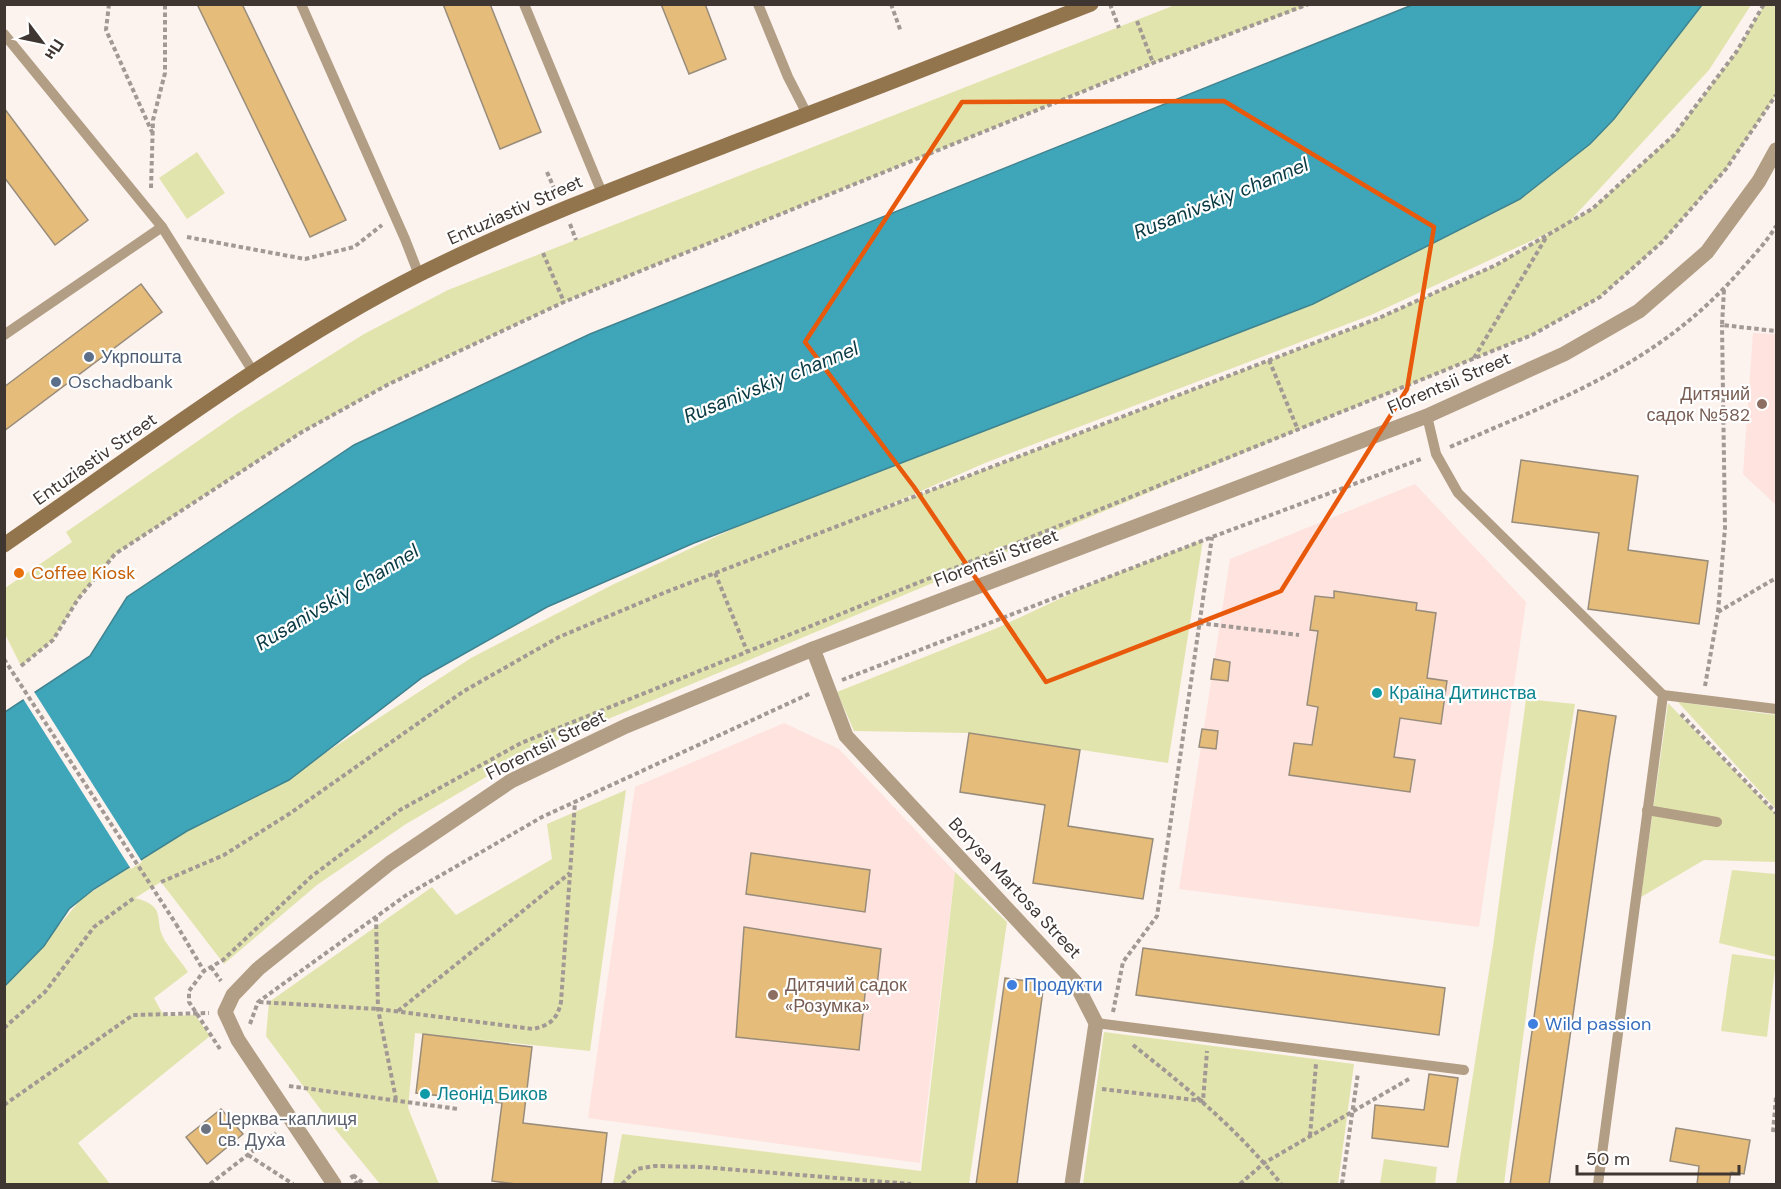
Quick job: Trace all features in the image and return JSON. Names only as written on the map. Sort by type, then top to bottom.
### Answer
[{"type":"street","name":"Entuziastiv Street","points":[[4,545],[254,373],[355,309],[419,275],[509,231],[602,193],[1091,4]]},
{"type":"street","name":"Florentsii Street","points":[[225,1012],[233,995],[258,969],[390,863],[511,781],[626,726],[813,649],[1427,416],[1564,354],[1639,311],[1707,252],[1759,181],[1776,150]]},
{"type":"street","name":"Borysa Martosa Street","points":[[813,649],[846,736],[1075,982],[1103,1025]]},
{"type":"street","points":[[225,1012],[237,1040],[334,1185]]},
{"type":"street","points":[[1072,1185],[1087,1087],[1103,1025]]},
{"type":"lane","points":[[301,4],[395,215],[419,275]]},
{"type":"lane","points":[[524,4],[602,193]]},
{"type":"lane","points":[[758,4],[788,77],[807,114]]},
{"type":"lane","points":[[4,34],[162,227],[254,373]]},
{"type":"lane","points":[[4,336],[162,227]]},
{"type":"lane","points":[[1427,416],[1436,454],[1458,493],[1663,695],[1776,709]]},
{"type":"lane","points":[[1598,1185],[1663,695]]},
{"type":"lane","points":[[1647,810],[1717,822]]},
{"type":"lane","points":[[1103,1025],[1464,1070]]},
{"type":"path","points":[[109,4],[106,30],[153,133]]},
{"type":"path","points":[[154,197],[151,187],[153,120],[165,73],[165,4]]},
{"type":"path","points":[[891,4],[902,32]]},
{"type":"path","points":[[1110,4],[1119,28]]},
{"type":"path","points":[[21,666],[53,640],[78,599],[115,554],[311,427],[389,384],[564,302],[1153,63],[1310,4]]},
{"type":"path","points":[[160,882],[224,855],[298,808],[464,691],[559,637],[715,573],[1379,318],[1496,265],[1592,209],[1674,135],[1737,51],[1764,4]]},
{"type":"path","points":[[1137,21],[1153,63]]},
{"type":"path","points":[[211,967],[223,960],[312,876],[400,810],[521,744],[1532,335],[1600,297],[1662,242],[1726,169],[1776,95]]},
{"type":"path","points":[[162,227],[186,237],[305,259],[354,247],[395,215]]},
{"type":"path","points":[[250,1027],[258,1002],[405,896],[542,817],[826,686],[1212,537],[1436,454],[1599,382],[1665,341],[1724,290],[1776,226]]},
{"type":"path","points":[[1474,359],[1548,235]]},
{"type":"path","points":[[543,253],[564,302]]},
{"type":"path","points":[[1703,700],[1718,612],[1725,528],[1722,325],[1724,290]]},
{"type":"path","points":[[1722,325],[1776,331]]},
{"type":"path","points":[[1269,360],[1298,430]]},
{"type":"path","points":[[1212,537],[1157,916],[1123,962],[1103,1025],[1203,1101],[1264,1162],[1281,1185]]},
{"type":"path","points":[[715,573],[747,651]]},
{"type":"path","points":[[1718,612],[1776,578]]},
{"type":"path","points":[[1199,623],[1299,635]]},
{"type":"path","points":[[4,659],[204,971]]},
{"type":"path","points":[[1663,695],[1776,813]]},
{"type":"path","points":[[258,1002],[378,1009],[533,1029],[549,1025],[558,1015],[561,1002],[575,802]]},
{"type":"path","points":[[397,1011],[570,873]]},
{"type":"path","points":[[4,1028],[45,992],[94,927],[134,898]]},
{"type":"path","points":[[376,917],[378,1009],[396,1099]]},
{"type":"path","points":[[4,1105],[133,1015],[225,1012]]},
{"type":"path","points":[[1203,1101],[1208,1038]]},
{"type":"path","points":[[1310,1136],[1318,1052]]},
{"type":"path","points":[[1342,1185],[1360,1057]]},
{"type":"path","points":[[1240,1185],[1264,1162],[1431,1066]]},
{"type":"path","points":[[292,1095],[285,1086],[459,1109]]},
{"type":"path","points":[[1087,1087],[1203,1101]]},
{"type":"path","points":[[1773,1132],[1776,1097]]},
{"type":"path","points":[[210,1185],[276,1133]]},
{"type":"path","points":[[248,1155],[293,1185]]},
{"type":"path","points":[[622,1185],[637,1169],[655,1166],[701,1167],[911,1185]]},
{"type":"path","points":[[357,1185],[347,1170],[364,1185]]},
{"type":"highlighted area","points":[[1224,101],[1434,227],[1407,389],[1281,591],[1046,682],[914,487],[805,342],[962,102]]},
{"type":"shaded area","name":"Дитячий садок №582","points":[[1753,333],[1776,334],[1776,505],[1743,474]]},
{"type":"shaded area","points":[[1415,484],[1526,602],[1479,927],[1179,889],[1230,559]]},
{"type":"shaded area","name":"Дитячий садок «Розумка»","points":[[784,723],[839,749],[955,872],[920,1163],[588,1118],[635,787]]},
{"type":"green space","points":[[1175,5],[1309,5],[1153,63],[564,302],[389,384],[302,432],[115,554],[78,599],[53,640],[21,666],[5,634],[5,588],[72,542],[66,532],[237,414],[364,334],[448,290]]},
{"type":"green space","points":[[1703,5],[1751,5],[1709,70],[1569,222],[1592,209],[1674,135],[1737,51],[1764,5],[1776,5],[1776,95],[1726,169],[1662,242],[1600,297],[1532,335],[1298,430],[527,753],[406,824],[317,885],[224,964],[161,882],[135,898],[145,901],[156,909],[163,937],[188,972],[154,998],[164,1016],[195,1015],[210,1036],[78,1143],[110,1184],[5,1184],[4,984],[24,967],[82,898],[180,835],[322,755],[471,658],[614,584],[741,525],[1194,350],[1590,144]],"holes":[[[1559,228],[1496,265],[1379,318],[864,516],[985,463],[1371,315]]]},
{"type":"green space","points":[[197,152],[225,193],[187,219],[159,178]]},
{"type":"green space","points":[[1203,540],[1168,763],[969,733],[854,731],[837,692],[997,628],[1100,580]]},
{"type":"green space","points":[[1526,699],[1575,704],[1534,953],[1504,1184],[1456,1184],[1493,946]]},
{"type":"green space","points":[[1678,702],[1776,715],[1776,809]]},
{"type":"green space","points":[[1668,703],[1776,814],[1776,862],[1704,860],[1641,897]]},
{"type":"green space","points":[[626,790],[590,1051],[415,1033],[408,1108],[439,1184],[380,1184],[335,1129],[266,1036],[269,1002],[432,887],[456,915],[552,859],[547,824]]},
{"type":"green space","points":[[1732,870],[1776,874],[1776,957],[1719,943]]},
{"type":"green space","points":[[955,872],[1007,922],[969,1184],[613,1184],[622,1134],[921,1171]]},
{"type":"green space","points":[[1732,954],[1776,960],[1767,1037],[1721,1031]]},
{"type":"green space","points":[[1104,1032],[1354,1064],[1338,1184],[1083,1184]]},
{"type":"green space","points":[[1384,1159],[1437,1167],[1435,1184],[1380,1184]]},
{"type":"water","name":"Rusanivskiy channel","points":[[1412,5],[1702,5],[1614,119],[1590,144],[1520,199],[1313,304],[694,543],[547,607],[423,677],[289,780],[187,831],[94,889],[69,909],[44,946],[5,986],[5,712],[90,656],[127,597],[354,445],[590,334]]},
{"type":"pier","points":[[33,690],[142,862],[131,869],[22,697]]},
{"type":"building","points":[[197,4],[242,4],[346,220],[310,237]]},
{"type":"building","points":[[443,4],[490,4],[541,132],[500,149]]},
{"type":"building","points":[[661,4],[705,4],[726,59],[689,74]]},
{"type":"building","points":[[4,108],[88,220],[55,245],[4,177]]},
{"type":"building","points":[[141,284],[162,312],[4,431],[4,387]]},
{"type":"building","points":[[1521,460],[1638,476],[1628,550],[1708,561],[1699,624],[1588,609],[1599,533],[1512,522]]},
{"type":"building","name":"Країна Дитинства","points":[[1334,591],[1417,603],[1416,610],[1436,613],[1427,678],[1447,681],[1441,724],[1400,718],[1394,757],[1415,760],[1410,792],[1289,775],[1294,743],[1312,745],[1318,707],[1307,705],[1318,631],[1310,630],[1315,596],[1334,598]]},
{"type":"building","points":[[1214,659],[1230,662],[1228,681],[1211,679]]},
{"type":"building","points":[[1578,710],[1616,716],[1549,1185],[1510,1185]]},
{"type":"building","points":[[1202,729],[1218,731],[1216,749],[1199,747]]},
{"type":"building","points":[[969,733],[1080,750],[1068,826],[1153,839],[1143,899],[1033,883],[1045,805],[960,792]]},
{"type":"building","points":[[751,853],[870,870],[865,912],[746,894]]},
{"type":"building","points":[[744,927],[881,949],[877,986],[866,985],[859,1050],[736,1037]]},
{"type":"building","points":[[1143,948],[1445,988],[1439,1035],[1136,995]]},
{"type":"building","points":[[1005,978],[1044,983],[1017,1185],[976,1185]]},
{"type":"building","points":[[423,1034],[532,1047],[523,1123],[607,1133],[601,1185],[525,1185],[492,1181],[502,1103],[416,1093]]},
{"type":"building","points":[[1429,1074],[1458,1078],[1448,1147],[1372,1138],[1375,1105],[1424,1110]]},
{"type":"building","points":[[221,1109],[243,1134],[207,1164],[186,1137]]},
{"type":"building","points":[[1676,1128],[1750,1140],[1744,1174],[1731,1172],[1729,1185],[1697,1185],[1699,1166],[1670,1161]]},
{"type":"place","name":"Укрпошта","points":[[89,357]]},
{"type":"place","name":"Oschadbank","points":[[56,382]]},
{"type":"place","name":"Дитячий садок №582","points":[[1762,404]]},
{"type":"place","name":"Coffee Kiosk","points":[[19,573]]},
{"type":"place","name":"Країна Дитинства","points":[[1377,693]]},
{"type":"place","name":"Продукти","points":[[1012,985]]},
{"type":"place","name":"Дитячий садок «Розумка»","points":[[773,995]]},
{"type":"place","name":"Wild passion","points":[[1533,1024]]},
{"type":"place","name":"Леонід Биков","points":[[425,1094]]},
{"type":"place","name":"Церква-каплиця св. Духа","points":[[206,1129]]}]
